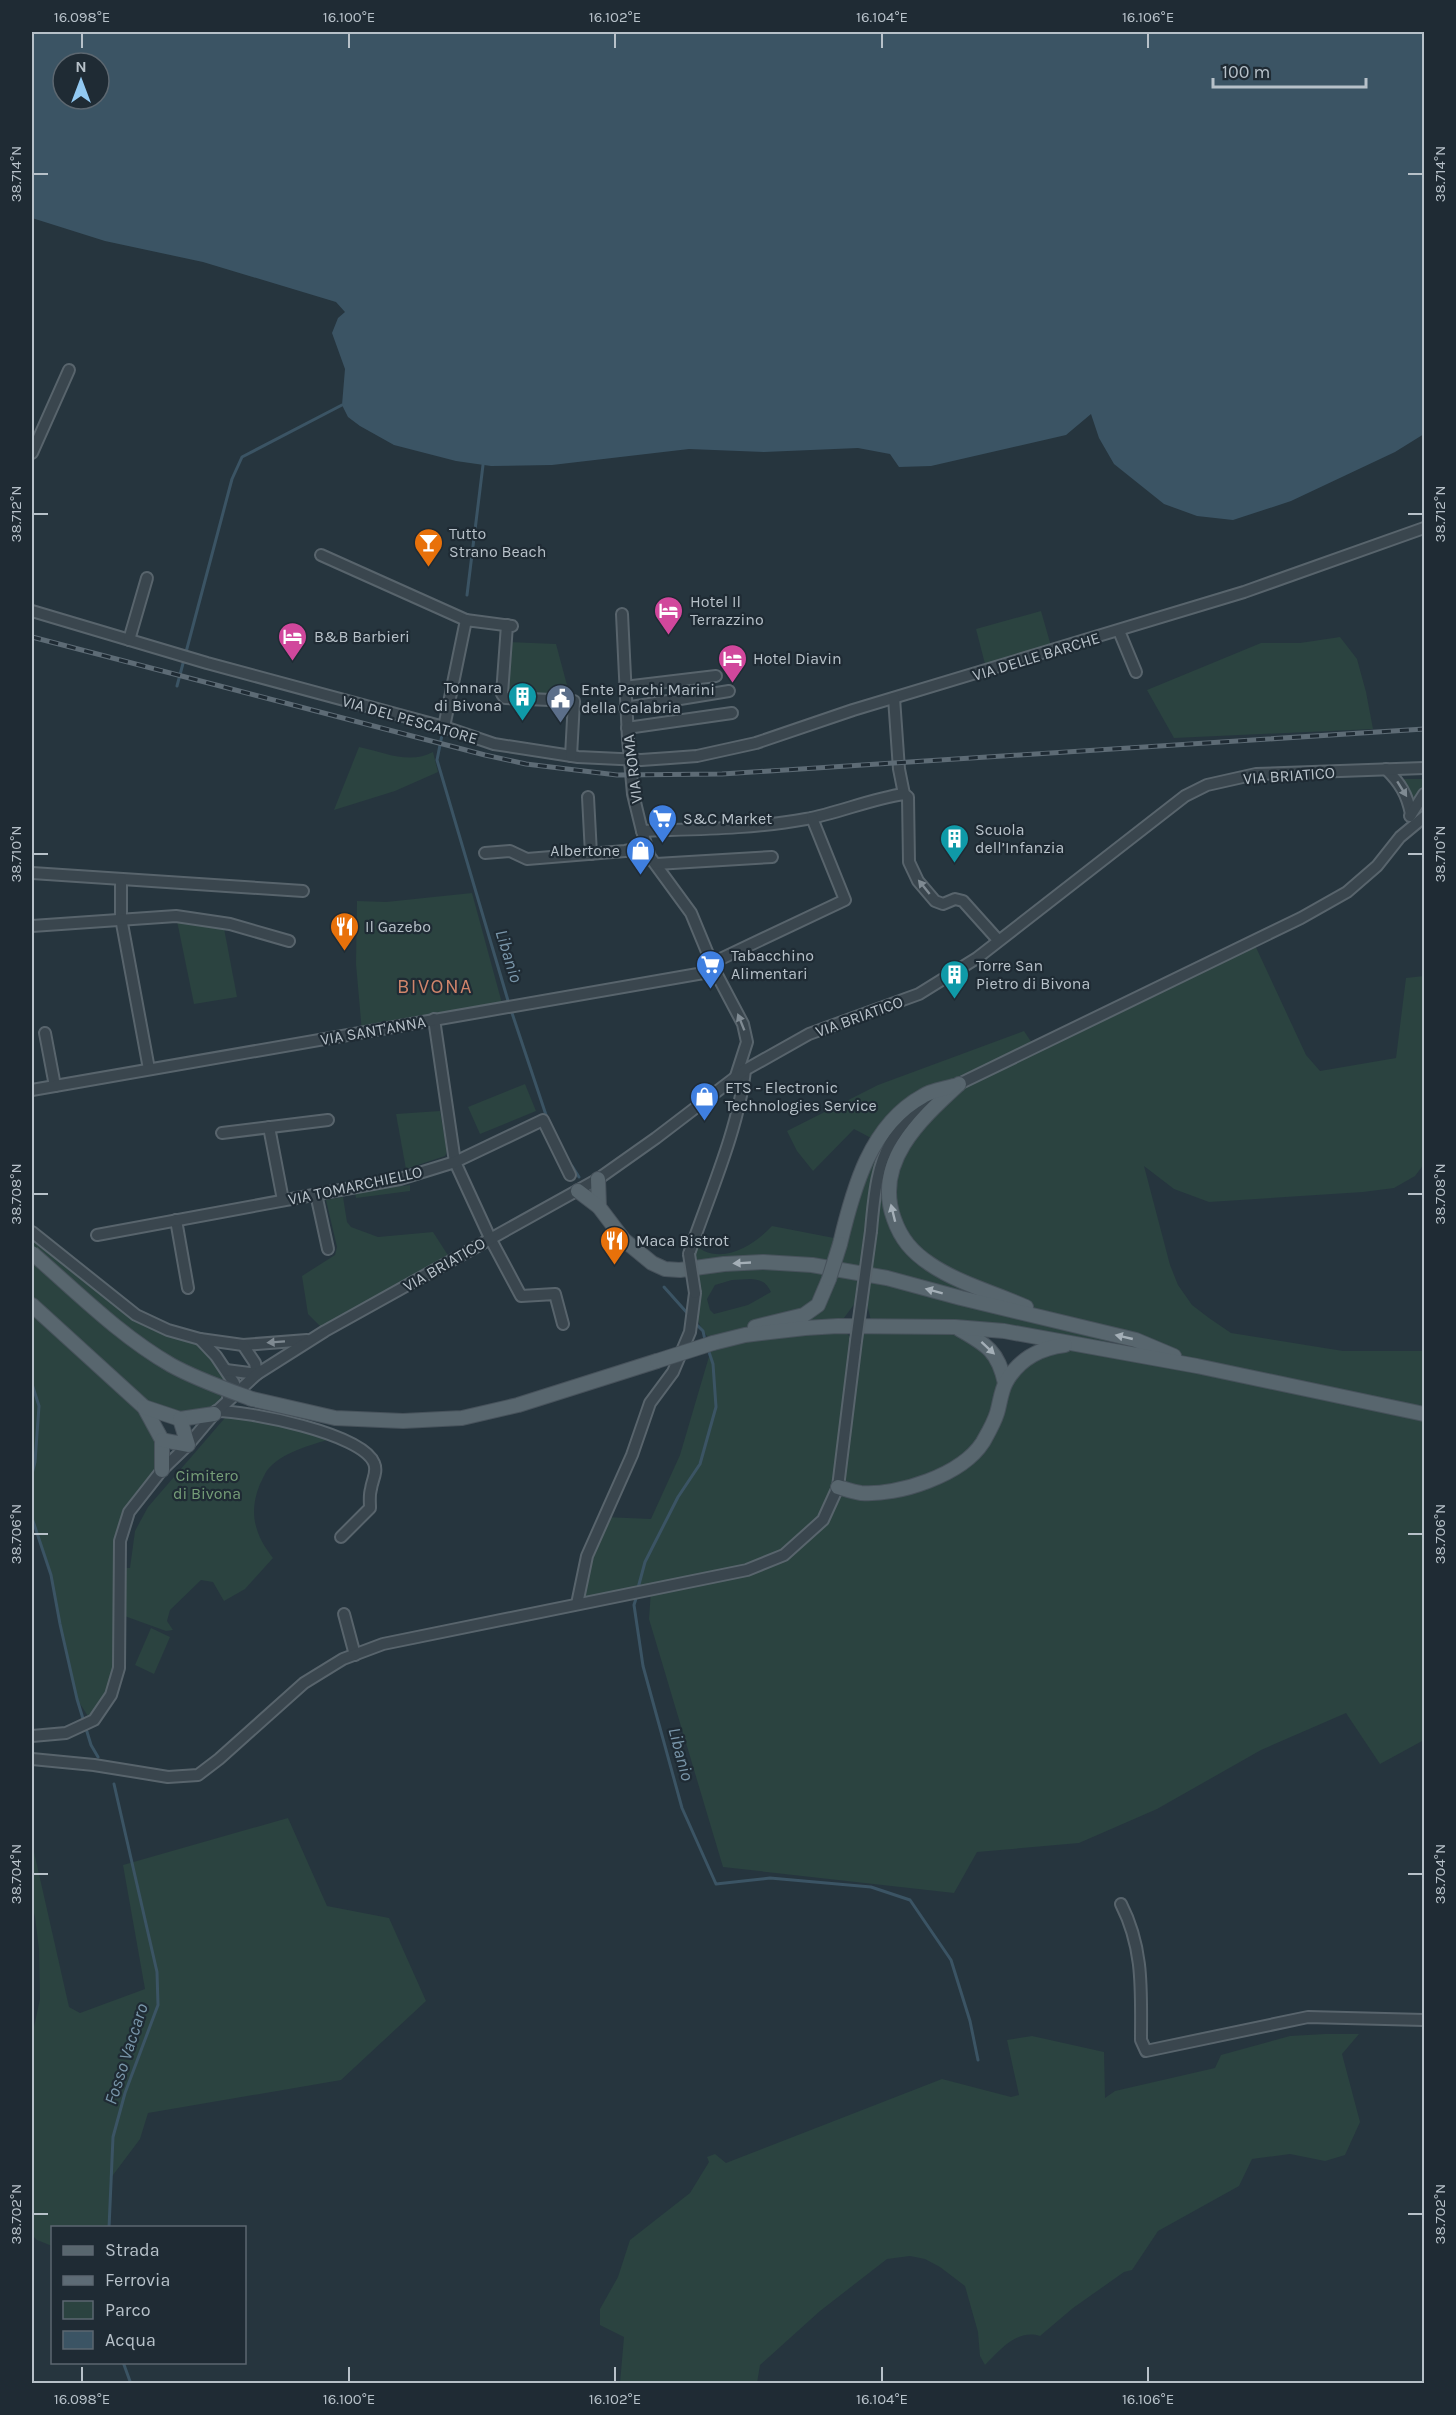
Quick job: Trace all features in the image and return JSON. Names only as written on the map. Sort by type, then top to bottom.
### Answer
[{"type":"main road","points":[[745,1335],[758,1325],[804,1315],[818,1305],[829,1279],[857,1182],[887,1124],[925,1094],[958,1084]]},
{"type":"main road","points":[[958,1084],[924,1116],[903,1143],[894,1161],[889,1192],[891,1212],[902,1239],[932,1265],[960,1280],[1058,1321]]},
{"type":"main road","points":[[598,1179],[599,1207]]},
{"type":"main road","points":[[578,1191],[599,1207],[624,1240],[652,1263],[665,1269],[680,1270],[764,1262],[812,1265],[887,1278],[1136,1340],[1197,1366]]},
{"type":"main road","points":[[32,1253],[81,1299],[132,1340],[172,1365],[252,1399],[335,1418],[403,1421],[462,1418],[519,1405],[713,1343],[745,1335],[838,1326],[955,1327],[1004,1331],[1197,1366],[1425,1414]]},
{"type":"main road","points":[[32,1305],[144,1407],[162,1440],[162,1470]]},
{"type":"main road","points":[[838,1487],[861,1493],[903,1488],[934,1479],[966,1462],[982,1443],[996,1416],[1005,1383],[1002,1368],[994,1353],[985,1344],[955,1327]]},
{"type":"main road","points":[[1005,1383],[1031,1355],[1047,1348],[1082,1344]]},
{"type":"main road","points":[[144,1407],[180,1419],[215,1413]]},
{"type":"main road","points":[[162,1440],[188,1445],[180,1419]]},
{"type":"street","points":[[32,453],[69,370]]},
{"type":"street","name":"VIA DELLE BARCHE","points":[[636,759],[697,756],[756,743],[894,698],[1244,592],[1425,528]]},
{"type":"street","points":[[321,555],[466,620],[510,625],[502,694],[505,698],[574,701],[571,756]]},
{"type":"street","points":[[129,640],[147,578]]},
{"type":"street","name":"VIA DEL PESCATORE","points":[[32,611],[179,655],[444,727],[494,744],[571,756],[636,759]]},
{"type":"street","name":"VIA ROMA","points":[[577,1604],[587,1556],[632,1455],[650,1403],[673,1372],[691,1327],[695,1293],[689,1254],[743,1090],[741,1073],[747,1042],[743,1024],[713,967],[691,913],[646,847],[633,794],[636,759],[627,728],[625,708],[622,614]]},
{"type":"street","points":[[444,727],[466,620]]},
{"type":"street","points":[[1119,631],[1136,672]]},
{"type":"street","points":[[624,687],[716,676]]},
{"type":"street","points":[[625,708],[729,691]]},
{"type":"street","points":[[894,698],[899,770],[904,794],[908,797],[909,862],[918,881],[935,901],[944,904],[955,899],[963,901],[998,940]]},
{"type":"street","points":[[627,728],[732,713]]},
{"type":"street","name":"VIA BRIATICO","points":[[32,1736],[66,1733],[91,1721],[111,1695],[119,1668],[120,1541],[129,1512],[162,1470],[188,1445],[215,1413],[256,1374],[310,1340],[598,1179],[741,1073],[809,1034],[919,994],[976,958],[1185,796],[1207,785],[1256,774],[1425,768]]},
{"type":"street","points":[[1386,769],[1401,785],[1408,799],[1411,814]]},
{"type":"street","points":[[642,831],[734,828],[812,818],[878,798],[904,794]]},
{"type":"street","points":[[32,1759],[94,1765],[168,1777],[198,1775],[304,1683],[355,1655],[383,1644],[747,1570],[784,1555],[823,1520],[838,1487],[874,1192],[881,1160],[890,1142],[915,1113],[958,1084],[1301,918],[1347,892],[1377,866],[1400,837],[1411,814],[1425,794]]},
{"type":"street","points":[[588,797],[591,854]]},
{"type":"street","points":[[1400,837],[1425,817]]},
{"type":"street","name":"VIA SANT'ANNA","points":[[32,1090],[503,1007],[713,967],[845,900],[812,818]]},
{"type":"street","points":[[485,853],[510,851],[527,859],[646,847]]},
{"type":"street","points":[[656,864],[772,857]]},
{"type":"street","points":[[32,873],[303,891]]},
{"type":"street","points":[[122,879],[121,918],[149,1069]]},
{"type":"street","points":[[32,926],[121,918],[176,916],[230,924],[290,941]]},
{"type":"street","points":[[434,1019],[455,1162],[490,1238],[521,1296],[555,1294],[563,1324]]},
{"type":"street","points":[[45,1033],[55,1086]]},
{"type":"street","points":[[222,1133],[328,1120]]},
{"type":"street","name":"VIA TOMARCHIELLO","points":[[97,1234],[400,1179],[455,1162],[543,1120],[570,1175]]},
{"type":"street","points":[[269,1127],[283,1200]]},
{"type":"street","points":[[316,1194],[328,1249]]},
{"type":"street","points":[[176,1220],[188,1288]]},
{"type":"street","points":[[32,1232],[136,1315],[168,1330],[200,1339],[243,1345],[310,1340]]},
{"type":"street","points":[[200,1339],[234,1383],[226,1402]]},
{"type":"street","points":[[226,1370],[256,1374],[255,1364],[243,1345]]},
{"type":"street","points":[[215,1413],[236,1411],[322,1431],[369,1453],[375,1465],[370,1491],[370,1508],[341,1537]]},
{"type":"street","points":[[344,1614],[355,1655]]},
{"type":"street","points":[[1121,1904],[1133,1928],[1139,1959],[1141,2040],[1146,2051],[1308,2017],[1425,2020]]},
{"type":"green space","points":[[1041,611],[1051,646],[985,664],[976,629]]},
{"type":"green space","points":[[1340,637],[1357,659],[1373,729],[1174,738],[1147,690],[1261,643],[1300,643]]},
{"type":"green space","points":[[505,642],[556,644],[571,700],[505,698]]},
{"type":"green space","points":[[359,747],[406,757],[424,756],[433,752],[438,772],[395,791],[334,810]]},
{"type":"green space","points":[[1401,779],[1424,779],[1424,788],[1414,805],[1411,794]]},
{"type":"green space","points":[[472,893],[503,1007],[362,1032],[356,964],[357,901],[386,902]]},
{"type":"green space","points":[[176,916],[223,923],[237,997],[194,1004]]},
{"type":"green space","points":[[1253,941],[1306,1055],[1320,1071],[1396,1058],[1406,978],[1424,976],[1424,1164],[1415,1176],[1394,1188],[1363,1192],[1209,1202],[1174,1189],[1144,1166],[1170,1265],[1178,1285],[1192,1305],[1231,1333],[1343,1351],[1424,1351],[1424,1740],[1380,1764],[1346,1713],[1261,1750],[1157,1809],[1079,1843],[977,1852],[954,1893],[723,1867],[649,1619],[651,1590],[577,1604],[604,1517],[651,1519],[680,1455],[713,1343],[703,1331],[693,1311],[693,1242],[713,1254],[723,1254],[750,1244],[772,1226],[834,1238],[873,1139],[854,1129],[813,1171],[797,1151],[787,1131],[878,1085],[1024,1031],[1034,1046]],"holes":[[[732,1280],[758,1280],[763,1282],[771,1292],[748,1305],[714,1314],[710,1310],[707,1299],[715,1285]],[[864,1291],[872,1325],[855,1341],[838,1326]],[[957,1327],[1077,1344],[1019,1366],[1005,1382],[1002,1368]],[[1136,1340],[1193,1366],[1085,1343]]]},
{"type":"green space","points":[[525,1084],[536,1111],[480,1134],[468,1107]]},
{"type":"green space","points":[[440,1111],[447,1152],[445,1156],[406,1169],[396,1114]]},
{"type":"green space","points":[[410,1185],[410,1191],[356,1198],[355,1192]]},
{"type":"green space","points":[[343,1197],[347,1222],[351,1227],[378,1237],[433,1232],[451,1260],[325,1331],[308,1314],[302,1276],[335,1255],[337,1247],[326,1200]]},
{"type":"green space","name":"Cimitero di Bivona","points":[[32,1232],[136,1315],[200,1339],[234,1383],[214,1414],[180,1419],[145,1407],[162,1440],[162,1470],[129,1512],[120,1568],[130,1568],[135,1531],[148,1507],[230,1412],[337,1437],[292,1452],[266,1471],[256,1495],[254,1514],[258,1532],[273,1558],[245,1589],[224,1601],[213,1582],[201,1580],[170,1610],[167,1621],[173,1630],[166,1631],[119,1614],[111,1695],[91,1721],[77,1699],[51,1575],[32,1521]]},
{"type":"green space","points":[[151,1628],[170,1637],[154,1674],[135,1665]]},
{"type":"green space","points":[[288,1818],[327,1906],[389,1918],[426,2001],[341,2080],[148,2113],[140,2139],[110,2179],[109,2226],[51,2226],[51,2246],[37,2240],[32,2235],[32,2036],[40,1999],[39,1949],[32,1905],[32,1843],[69,2007],[80,2013],[145,1989],[123,1865]]},
{"type":"green space","points":[[1359,2034],[1342,2054],[1360,2122],[1345,2155],[1325,2161],[1290,2154],[1252,2159],[1239,2186],[1158,2231],[1132,2270],[1124,2272],[1073,2308],[1040,2336],[1024,2335],[1010,2342],[985,2365],[980,2356],[978,2332],[965,2286],[940,2267],[925,2259],[910,2256],[887,2259],[820,2311],[760,2365],[757,2383],[620,2383],[624,2337],[600,2325],[600,2309],[618,2277],[630,2240],[690,2193],[709,2162],[707,2157],[715,2154],[726,2163],[942,2079],[1011,2097],[1019,2095],[1007,2040],[1032,2036],[1104,2052],[1105,2098],[1115,2091],[1215,2068],[1221,2055],[1290,2036]]},
{"type":"water","points":[[32,32],[1424,32],[1424,434],[1395,452],[1291,501],[1233,520],[1197,516],[1164,504],[1114,464],[1099,438],[1091,414],[1066,435],[931,466],[899,467],[890,454],[858,448],[764,452],[689,449],[552,465],[491,466],[456,461],[394,445],[348,417],[342,405],[345,369],[332,333],[338,318],[345,312],[336,302],[203,262],[105,241],[32,218]]},
{"type":"waterway","points":[[177,686],[232,479],[242,457],[342,405]]},
{"type":"waterway","name":"Libanio","points":[[467,595],[483,465]]},
{"type":"waterway","name":"Libanio","points":[[442,735],[437,760],[509,1004]]},
{"type":"waterway","name":"Libanio","points":[[511,1010],[547,1118]]},
{"type":"waterway","name":"Libanio","points":[[572,1166],[579,1177]]},
{"type":"waterway","name":"Libanio","points":[[664,1287],[689,1315]]},
{"type":"waterway","name":"Libanio","points":[[695,1323],[703,1331],[705,1340]]},
{"type":"waterway","name":"Libanio","points":[[638,1588],[645,1562],[678,1497],[700,1464],[716,1407],[713,1364],[708,1349]]},
{"type":"waterway","name":"Fosso Vaccaro","points":[[32,1384],[39,1406],[32,1474]]},
{"type":"waterway","name":"Fosso Vaccaro","points":[[32,1518],[51,1575],[77,1699],[91,1745],[98,1757]]},
{"type":"waterway","name":"Libanio","points":[[637,1595],[634,1605],[643,1666],[682,1808],[716,1884],[770,1878],[871,1887],[910,1900],[951,1960],[970,2021],[978,2060]]},
{"type":"waterway","name":"Fosso Vaccaro","points":[[109,2226],[113,2137],[125,2093],[158,2005],[157,1972],[114,1784]]},
{"type":"waterway","name":"Fosso Vaccaro","points":[[124,2364],[131,2384]]},
{"type":"railway","points":[[32,637],[485,755],[526,764],[617,775],[722,774],[1424,729]]},
{"type":"place","name":"Tutto Strano Beach","points":[[428,568]]},
{"type":"place","name":"Hotel Il Terrazzino","points":[[669,636]]},
{"type":"place","name":"B&B Barbieri","points":[[293,662]]},
{"type":"place","name":"Hotel Diavin","points":[[732,684]]},
{"type":"place","name":"Tonnara di Bivona","points":[[523,722]]},
{"type":"place","name":"Ente Parchi Marini della Calabria","points":[[560,724]]},
{"type":"place","name":"S&C Market","points":[[662,844]]},
{"type":"place","name":"Scuola dell’Infanzia","points":[[954,864]]},
{"type":"place","name":"Albertone","points":[[641,876]]},
{"type":"place","name":"Il Gazebo","points":[[344,952]]},
{"type":"place","name":"Tabacchino Alimentari","points":[[710,990]]},
{"type":"place","name":"Torre San Pietro di Bivona","points":[[955,1000]]},
{"type":"place","name":"ETS - Electronic Technologies Service","points":[[704,1122]]},
{"type":"place","name":"Maca Bistrot","points":[[615,1266]]},
{"type":"district","name":"BIVONA","points":[[435,986]]}]
